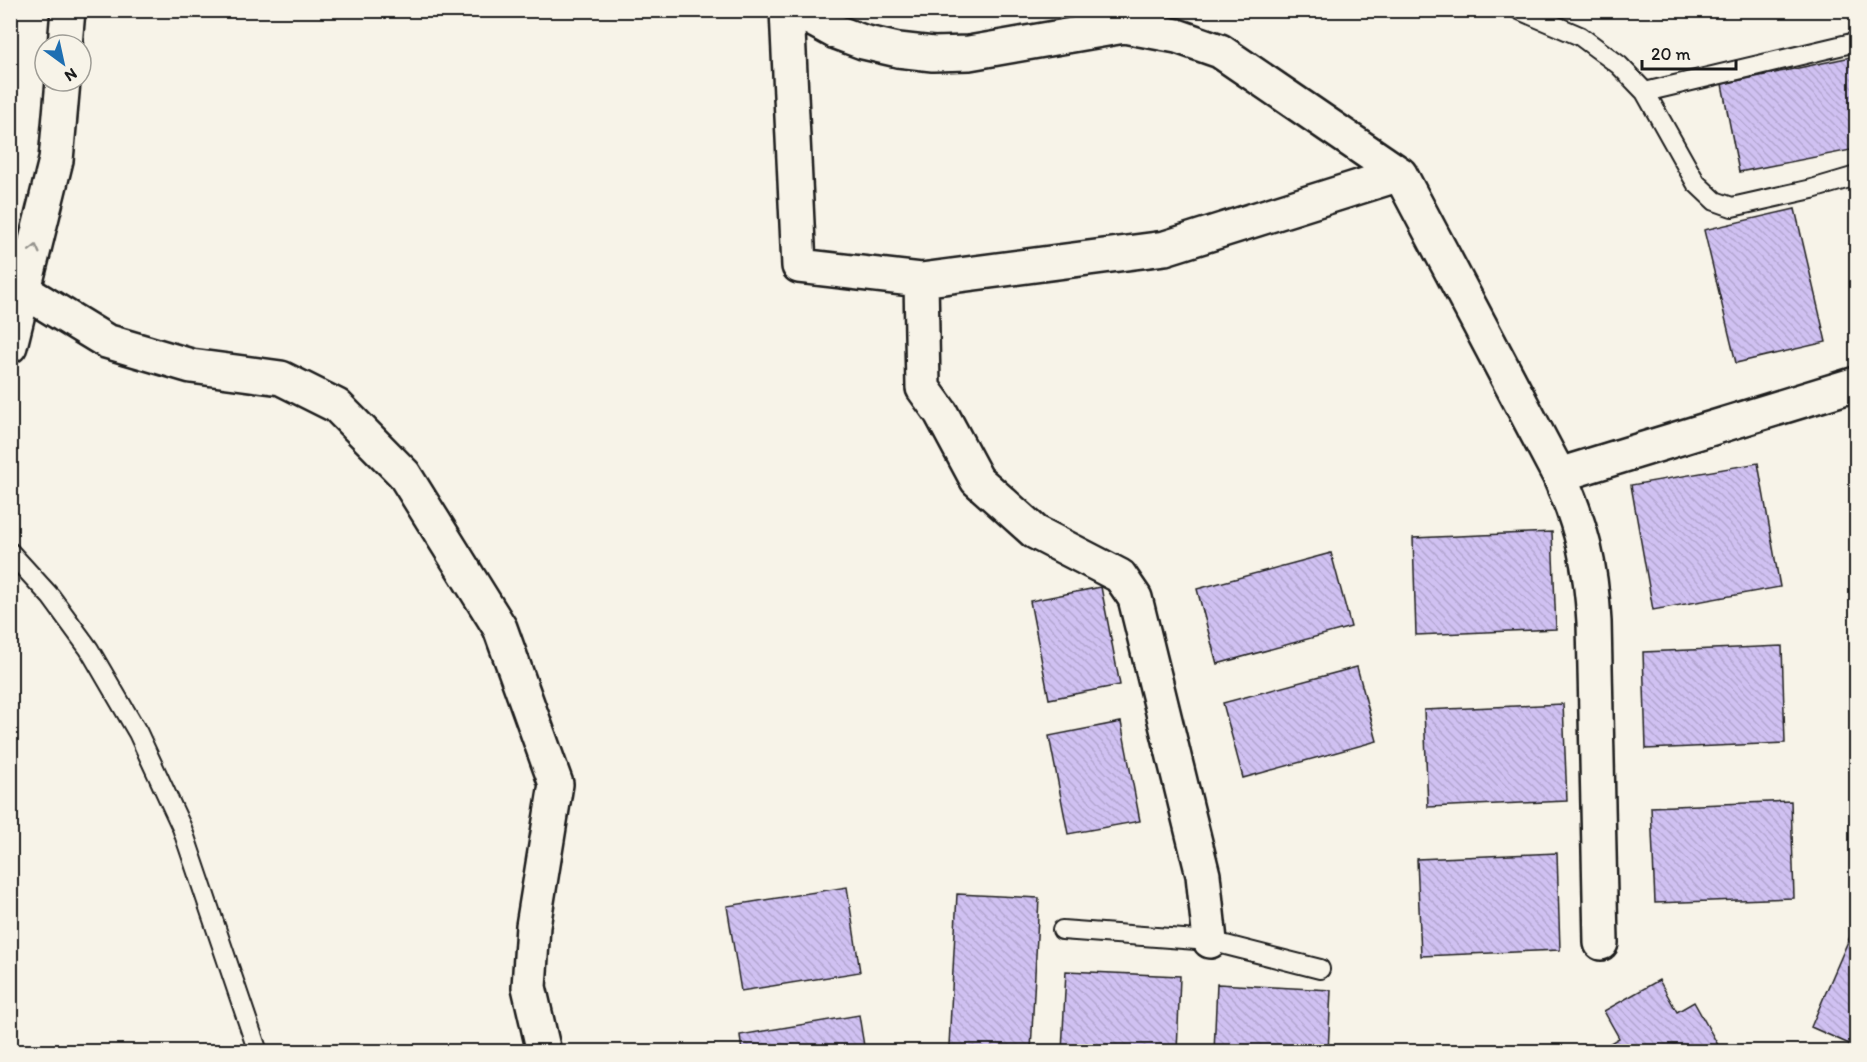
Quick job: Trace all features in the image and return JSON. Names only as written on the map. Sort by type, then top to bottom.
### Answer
[{"type":"street","points":[[66,33],[68,10]]},
{"type":"street","points":[[787,10],[799,266],[921,279],[1165,248],[1400,174]]},
{"type":"street","points":[[796,10],[836,32],[863,42],[898,50],[933,54],[969,53],[1124,26],[1177,36],[1220,51],[1400,174],[1559,475],[1577,517],[1587,552],[1592,587],[1600,943]]},
{"type":"street","points":[[10,346],[56,160],[62,93]]},
{"type":"street","points":[[921,279],[923,388],[940,413],[977,480],[1035,532],[1120,576],[1136,598],[1203,875],[1210,941]]},
{"type":"street","points":[[24,291],[106,341],[191,366],[281,378],[337,406],[404,474],[500,628],[556,784],[533,926],[529,987],[544,1052]]},
{"type":"street","points":[[1559,475],[1857,384]]},
{"type":"lane","points":[[1520,10],[1580,36],[1619,65],[1645,92],[1696,183],[1715,201],[1732,207],[1857,176]]},
{"type":"lane","points":[[1645,92],[1857,42]]},
{"type":"lane","points":[[10,552],[51,597],[89,649],[138,733],[182,828],[258,1052]]},
{"type":"lane","points":[[1062,930],[1210,941],[1320,969]]},
{"type":"building","points":[[1856,56],[1856,149],[1739,172],[1722,84]]},
{"type":"building","points":[[1795,209],[1826,342],[1736,363],[1704,230]]},
{"type":"building","points":[[1758,463],[1780,587],[1653,610],[1631,485]]},
{"type":"building","points":[[1552,532],[1556,629],[1416,635],[1413,538]]},
{"type":"building","points":[[1331,553],[1351,627],[1217,664],[1197,589]]},
{"type":"building","points":[[1101,587],[1120,685],[1049,699],[1030,601]]},
{"type":"building","points":[[1782,646],[1785,743],[1646,749],[1643,652]]},
{"type":"building","points":[[1357,667],[1377,741],[1243,778],[1223,703]]},
{"type":"building","points":[[1563,704],[1567,801],[1428,807],[1424,710]]},
{"type":"building","points":[[1121,722],[1140,821],[1068,834],[1049,736]]},
{"type":"building","points":[[1791,801],[1794,898],[1655,903],[1651,807]]},
{"type":"building","points":[[1557,853],[1560,950],[1421,956],[1417,859]]},
{"type":"building","points":[[847,887],[860,972],[741,991],[727,906]]},
{"type":"building","points":[[957,894],[1039,898],[1031,1050],[949,1046]]},
{"type":"building","points":[[1852,932],[1856,934],[1856,1047],[1811,1027]]},
{"type":"building","points":[[1066,971],[1180,976],[1177,1052],[1062,1052]]},
{"type":"building","points":[[1659,980],[1677,1012],[1694,1002],[1718,1045],[1706,1052],[1611,1052],[1607,1045],[1619,1038],[1604,1011]]},
{"type":"building","points":[[1217,984],[1331,990],[1328,1052],[1214,1052]]},
{"type":"building","points":[[859,1015],[865,1052],[742,1052],[740,1035]]}]
